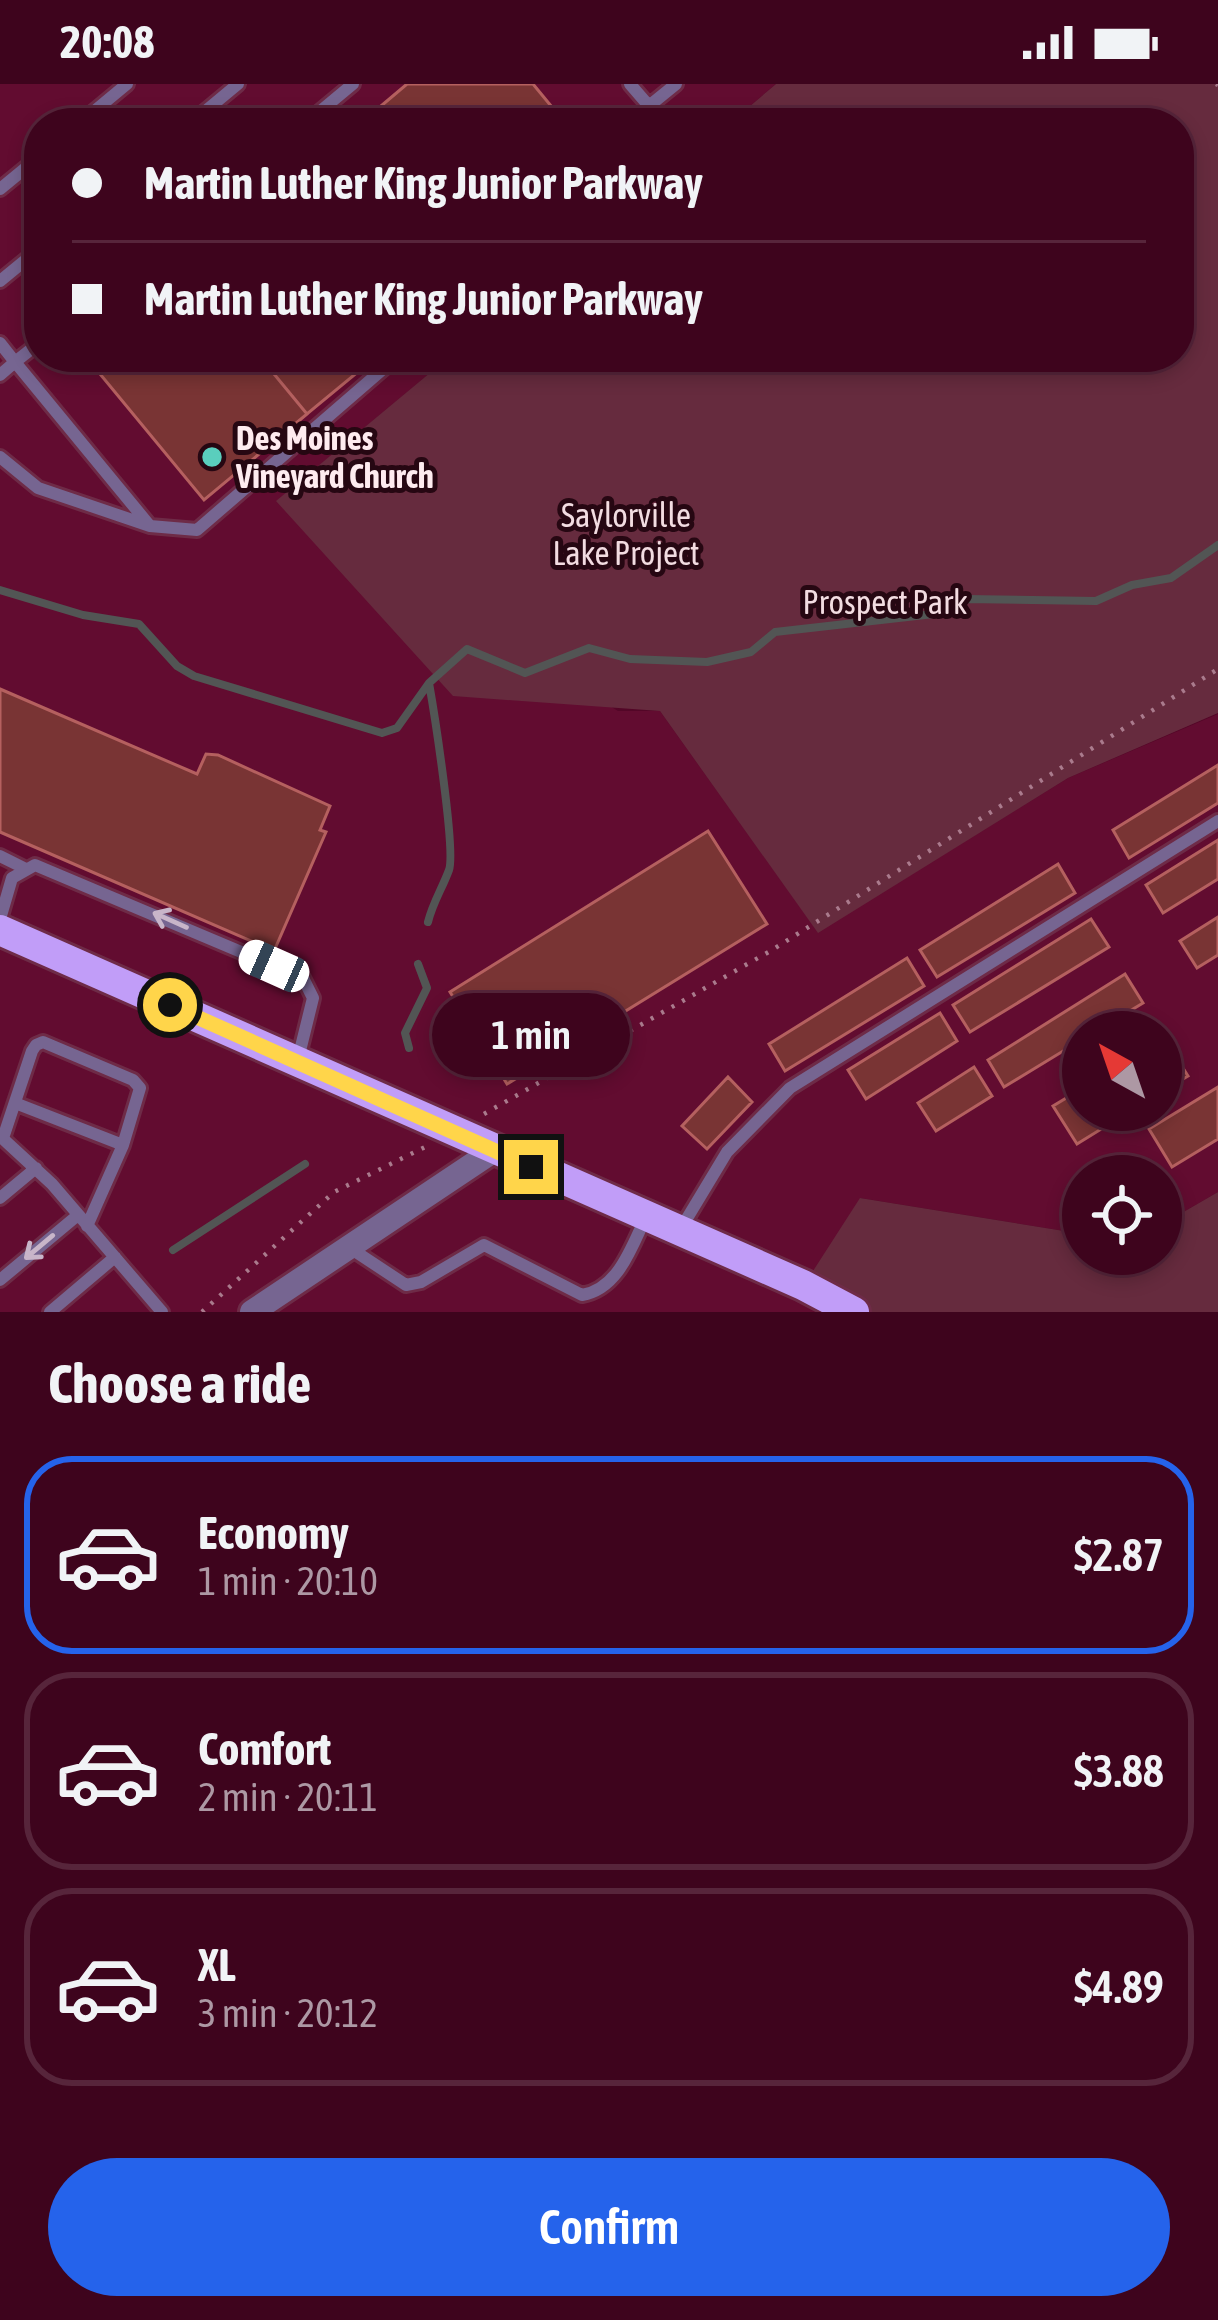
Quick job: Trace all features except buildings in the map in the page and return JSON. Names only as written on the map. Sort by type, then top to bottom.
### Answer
[{"type":"main road","points":[[0,930],[854,1312]]},
{"type":"street","points":[[252,1312],[493,1151]]},
{"type":"lane","points":[[98,108],[128,84]]},
{"type":"lane","points":[[209,108],[238,84]]},
{"type":"lane","points":[[630,84],[649,106],[676,84]]},
{"type":"lane","points":[[323,108],[350,85]]},
{"type":"lane","points":[[0,189],[24,169]]},
{"type":"lane","points":[[0,281],[24,261]]},
{"type":"lane","points":[[0,344],[149,526]]},
{"type":"lane","points":[[0,375],[24,355]]},
{"type":"lane","points":[[0,457],[38,488],[149,526],[196,530],[380,372]]},
{"type":"lane","points":[[680,1231],[727,1152],[790,1088],[1218,820]]},
{"type":"lane","points":[[0,856],[24,868]]},
{"type":"lane","points":[[0,919],[12,878],[35,865],[303,978],[313,998],[298,1060]]},
{"type":"lane","points":[[0,1280],[82,1220],[123,1145],[140,1088],[133,1080],[43,1042],[32,1051],[2,1137],[36,1168],[82,1220],[115,1258],[161,1312]]},
{"type":"lane","points":[[15,1103],[123,1145]]},
{"type":"lane","points":[[0,1198],[36,1168]]},
{"type":"lane","points":[[350,1247],[406,1285],[421,1282],[484,1245],[582,1294],[595,1293],[619,1271],[646,1217]]},
{"type":"lane","points":[[50,1312],[115,1258]]},
{"type":"path","points":[[202,1312],[334,1192],[455,1131],[772,950],[1218,669]]},
{"type":"shaded area","points":[[0,84],[776,84],[748,108],[24,108],[24,372],[431,372],[277,501],[618,711],[660,711],[818,932],[1068,778],[1218,714],[1218,1192],[1182,1213],[1182,1155],[1062,1155],[1062,1231],[860,1198],[854,1312],[0,1312]]},
{"type":"green space","name":"Prospect Park","points":[[776,84],[1218,84],[1218,713],[1068,778],[818,933],[660,711],[453,696],[276,501],[431,372],[1194,372],[1194,108],[748,108]]},
{"type":"green space","points":[[1218,1192],[1218,1312],[854,1312],[804,1285],[860,1198],[1062,1231],[1062,1275],[1182,1275],[1182,1213]]},
{"type":"waterway","points":[[428,922],[450,858],[429,683],[467,649],[525,673],[589,648],[630,659],[707,662],[751,652],[775,632],[934,614],[965,599],[1096,601],[1132,585],[1171,578],[1218,545]]},
{"type":"waterway","points":[[0,590],[83,615],[139,624],[177,666],[194,676],[382,733],[397,728],[429,683]]},
{"type":"waterway","points":[[409,1048],[405,1033],[427,988],[418,964]]},
{"type":"waterway","points":[[173,1250],[305,1164]]},
{"type":"place","name":"Des Moines Vineyard Church","points":[[212,457]]},
{"type":"route","points":[[170,1005],[531,1167]]},
{"type":"park label","name":"Saylorville Lake Project","points":[[626,534]]}]
